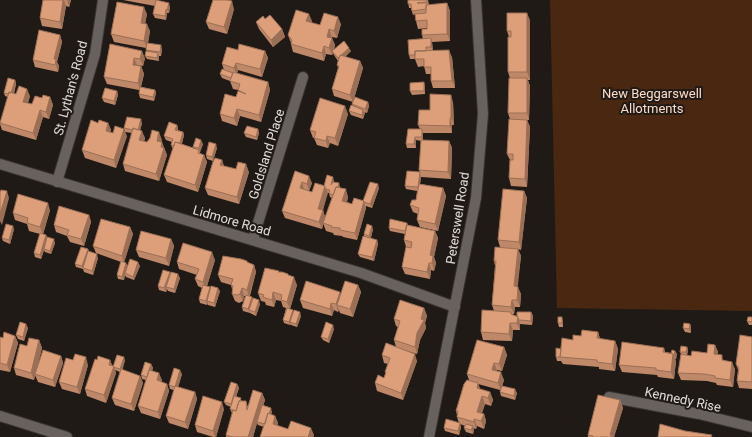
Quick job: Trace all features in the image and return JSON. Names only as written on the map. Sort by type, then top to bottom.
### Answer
[{"type":"street","name":"St. Lythan's Road","points":[[57,182],[95,54],[103,0]]},
{"type":"street","name":"Peterswell Road","points":[[429,437],[476,198],[483,114],[476,0]]},
{"type":"street","name":"Goldsland Place","points":[[253,239],[303,77]]},
{"type":"street","name":"Lidmore Road","points":[[0,164],[253,239],[361,273],[455,307]]},
{"type":"street","name":"Kennedy Rise","points":[[609,397],[699,414],[752,427]]},
{"type":"street","points":[[0,416],[67,437]]},
{"type":"green space","name":"New Beggarswell Allotments","points":[[550,0],[752,0],[752,311],[557,308]]},
{"type":"building","points":[[43,0],[63,0],[60,22],[40,18]]},
{"type":"building","points":[[156,0],[169,3],[165,16],[153,14]]},
{"type":"building","points":[[213,0],[232,1],[224,27],[206,22]]},
{"type":"building","points":[[408,0],[427,0],[427,2],[417,3],[427,3],[426,9],[412,11],[411,4],[408,4]]},
{"type":"building","points":[[117,2],[144,7],[141,23],[147,24],[144,41],[111,34]]},
{"type":"building","points":[[447,3],[447,34],[422,35],[422,29],[427,29],[427,20],[416,21],[415,14],[426,13],[426,5]]},
{"type":"building","points":[[296,10],[309,14],[306,21],[320,25],[324,13],[338,17],[334,31],[329,29],[327,37],[332,38],[329,48],[324,46],[322,53],[291,44],[292,40],[288,35]]},
{"type":"building","points":[[507,13],[527,13],[527,72],[508,72],[508,37],[511,37],[511,31],[507,31]]},
{"type":"building","points":[[270,15],[282,29],[271,40],[256,22],[263,16],[265,19]]},
{"type":"building","points":[[39,30],[60,35],[54,59],[56,59],[55,65],[33,60]]},
{"type":"building","points":[[431,38],[431,47],[426,47],[426,51],[415,51],[415,55],[409,55],[408,40]]},
{"type":"building","points":[[344,41],[349,48],[338,58],[332,51]]},
{"type":"building","points":[[147,43],[161,45],[160,52],[146,50]]},
{"type":"building","points":[[110,44],[142,51],[140,59],[134,58],[133,65],[141,66],[138,83],[104,77]]},
{"type":"building","points":[[239,44],[265,51],[260,69],[236,63],[234,68],[222,64],[227,47],[238,50]]},
{"type":"building","points":[[449,50],[452,81],[431,81],[431,67],[424,67],[424,59],[415,59],[415,51]]},
{"type":"building","points":[[146,51],[158,53],[157,58],[145,56]]},
{"type":"building","points":[[340,55],[360,61],[350,95],[332,89],[339,66],[337,65]]},
{"type":"building","points":[[222,69],[233,73],[231,78],[220,74]]},
{"type":"building","points":[[233,72],[268,82],[259,115],[237,109],[234,118],[220,114],[225,94],[236,97],[238,91],[246,94],[238,90],[240,84],[230,81]]},
{"type":"building","points":[[8,78],[15,80],[11,93],[9,92],[9,94],[4,93]]},
{"type":"building","points":[[509,78],[527,78],[527,113],[508,113]]},
{"type":"building","points":[[424,82],[424,91],[410,91],[410,83]]},
{"type":"building","points":[[19,86],[27,89],[23,102],[32,104],[35,96],[42,98],[43,95],[50,97],[46,112],[40,110],[33,133],[0,123],[9,92],[16,94]]},
{"type":"building","points":[[140,87],[155,90],[153,97],[139,94]]},
{"type":"building","points":[[105,88],[117,91],[114,101],[102,98]]},
{"type":"building","points":[[430,94],[451,95],[450,126],[418,125],[419,110],[430,110]]},
{"type":"building","points":[[355,97],[368,102],[365,109],[352,104]]},
{"type":"building","points":[[320,98],[345,106],[335,138],[327,136],[326,141],[314,138],[316,132],[310,130]]},
{"type":"building","points":[[351,105],[363,110],[362,115],[349,111]]},
{"type":"building","points":[[127,117],[141,119],[138,130],[133,128],[133,130],[124,128]]},
{"type":"building","points":[[509,119],[527,120],[525,179],[509,178],[510,160],[513,160],[513,154],[507,154]]},
{"type":"building","points":[[91,120],[98,123],[99,120],[108,123],[106,131],[113,133],[115,126],[124,129],[114,160],[82,150]]},
{"type":"building","points":[[169,122],[177,125],[175,130],[183,132],[180,143],[175,142],[174,146],[171,145],[173,139],[164,136]]},
{"type":"building","points":[[247,126],[258,129],[256,137],[244,133]]},
{"type":"building","points":[[133,128],[142,131],[139,140],[147,142],[150,138],[152,130],[159,132],[157,141],[162,142],[161,147],[164,148],[156,174],[123,164]]},
{"type":"building","points":[[408,129],[422,129],[422,137],[415,137],[414,144],[406,144]]},
{"type":"building","points":[[196,138],[201,140],[199,148],[193,147]]},
{"type":"building","points":[[421,140],[449,141],[448,172],[419,170]]},
{"type":"building","points":[[175,142],[199,150],[198,153],[204,155],[195,185],[164,175]]},
{"type":"building","points":[[209,142],[216,144],[212,157],[206,155]]},
{"type":"building","points":[[215,158],[222,160],[220,165],[236,169],[238,162],[246,164],[237,197],[205,188]]},
{"type":"building","points":[[295,171],[309,176],[307,184],[302,182],[300,188],[312,192],[315,183],[325,186],[318,209],[323,210],[319,222],[282,211]]},
{"type":"building","points":[[407,171],[420,172],[418,187],[405,186]]},
{"type":"building","points":[[327,175],[333,177],[331,185],[333,182],[339,183],[333,195],[329,193],[330,190],[326,189],[324,186]]},
{"type":"building","points":[[370,182],[378,184],[370,204],[363,201]]},
{"type":"building","points":[[419,184],[443,188],[435,224],[417,220],[419,208],[410,205],[412,200],[416,200]]},
{"type":"building","points":[[336,187],[346,189],[342,201],[352,204],[354,198],[364,201],[355,233],[340,230],[340,228],[331,227],[332,226],[323,223]]},
{"type":"building","points":[[503,189],[524,191],[519,242],[498,240]]},
{"type":"building","points":[[1,190],[7,191],[0,214],[0,192]]},
{"type":"building","points":[[18,194],[48,203],[40,227],[27,223],[28,218],[13,213]]},
{"type":"building","points":[[59,206],[89,215],[81,239],[67,235],[69,230],[54,225]]},
{"type":"building","points":[[101,219],[130,227],[122,256],[93,246]]},
{"type":"building","points":[[390,219],[407,223],[405,231],[389,228]]},
{"type":"building","points":[[6,224],[13,226],[9,240],[2,238]]},
{"type":"building","points":[[367,224],[372,226],[369,236],[364,234]]},
{"type":"building","points":[[407,225],[435,231],[430,255],[433,256],[432,263],[429,263],[427,272],[402,267],[406,247],[411,248],[412,242],[404,240]]},
{"type":"building","points":[[141,231],[171,239],[166,258],[136,250]]},
{"type":"building","points":[[40,233],[46,235],[40,255],[34,253]]},
{"type":"building","points":[[363,236],[377,240],[372,257],[358,254]]},
{"type":"building","points":[[47,237],[54,239],[50,251],[44,249]]},
{"type":"building","points":[[183,243],[212,252],[203,282],[195,279],[199,269],[177,262]]},
{"type":"building","points":[[81,247],[88,249],[82,266],[75,264]]},
{"type":"building","points":[[495,247],[518,249],[514,286],[518,287],[517,300],[512,300],[511,307],[492,305],[496,261],[494,261]]},
{"type":"building","points":[[88,251],[97,254],[92,271],[83,268]]},
{"type":"building","points":[[223,256],[241,259],[254,265],[247,290],[242,288],[240,294],[232,294],[233,286],[231,285],[233,279],[218,275]]},
{"type":"building","points":[[130,259],[138,262],[133,277],[125,273]]},
{"type":"building","points":[[121,261],[126,263],[122,277],[117,275]]},
{"type":"building","points":[[265,268],[279,271],[278,272],[294,277],[287,302],[281,300],[282,295],[273,292],[272,300],[263,297],[264,295],[258,293]]},
{"type":"building","points":[[163,270],[170,272],[164,288],[158,286]]},
{"type":"building","points":[[171,272],[178,274],[174,289],[166,287]]},
{"type":"building","points":[[306,281],[340,292],[336,304],[331,303],[330,309],[300,300]]},
{"type":"building","points":[[345,281],[358,285],[350,309],[337,305]]},
{"type":"building","points":[[203,285],[210,287],[206,301],[199,299]]},
{"type":"building","points":[[211,286],[218,288],[214,303],[207,301]]},
{"type":"building","points":[[246,295],[252,297],[248,309],[242,307]]},
{"type":"building","points":[[253,298],[259,300],[255,312],[249,310]]},
{"type":"building","points":[[400,300],[424,308],[421,319],[424,320],[417,333],[415,347],[394,340],[400,321],[394,319]]},
{"type":"building","points":[[287,308],[293,310],[289,322],[283,320]]},
{"type":"building","points":[[294,310],[300,312],[296,324],[290,322]]},
{"type":"building","points":[[482,310],[511,312],[511,314],[518,317],[517,323],[510,323],[509,334],[481,332]]},
{"type":"building","points":[[517,312],[531,312],[531,321],[519,320]]},
{"type":"building","points":[[558,317],[562,317],[562,323],[558,323]]},
{"type":"building","points":[[748,317],[752,317],[752,322],[747,321]]},
{"type":"building","points":[[20,322],[26,324],[23,337],[16,335]]},
{"type":"building","points":[[326,322],[333,325],[328,339],[321,337]]},
{"type":"building","points":[[684,323],[690,324],[689,329],[683,328]]},
{"type":"building","points":[[582,330],[598,332],[597,338],[615,341],[612,364],[597,362],[597,360],[560,357],[562,338],[573,340],[573,335],[581,336]]},
{"type":"building","points":[[4,332],[15,336],[7,365],[0,363],[0,337],[3,338]]},
{"type":"building","points":[[740,335],[752,337],[752,382],[737,381],[739,368],[736,364]]},
{"type":"building","points":[[29,338],[39,340],[31,373],[14,368],[20,344],[27,346]]},
{"type":"building","points":[[477,340],[504,347],[499,364],[494,363],[492,370],[501,372],[498,383],[467,374]]},
{"type":"building","points":[[622,342],[664,348],[663,352],[673,354],[671,372],[656,370],[656,368],[619,365]]},
{"type":"building","points":[[386,343],[415,354],[401,393],[375,383],[378,375],[384,378],[390,358],[382,355]]},
{"type":"building","points":[[708,344],[715,345],[714,354],[722,355],[722,360],[732,362],[730,380],[715,378],[715,376],[704,374],[678,373],[681,354],[691,356],[692,351],[707,353]]},
{"type":"building","points":[[681,346],[687,347],[686,352],[680,352]]},
{"type":"building","points":[[556,348],[561,349],[560,357],[556,357]]},
{"type":"building","points":[[43,350],[61,356],[53,380],[35,374]]},
{"type":"building","points":[[672,350],[675,351],[674,355],[671,353]]},
{"type":"building","points":[[75,354],[86,357],[77,387],[59,382],[66,358],[73,360]]},
{"type":"building","points":[[117,355],[124,357],[120,369],[113,367]]},
{"type":"building","points":[[98,356],[110,360],[109,365],[114,366],[104,395],[85,389],[95,359],[97,360]]},
{"type":"building","points":[[145,362],[151,364],[147,377],[141,375]]},
{"type":"building","points":[[174,368],[180,370],[175,387],[169,385]]},
{"type":"building","points":[[121,369],[140,376],[131,404],[112,398]]},
{"type":"building","points":[[149,370],[159,373],[157,380],[167,384],[158,412],[138,406]]},
{"type":"building","points":[[467,380],[478,383],[477,388],[490,392],[488,398],[482,396],[477,412],[484,414],[481,421],[474,419],[474,422],[457,417],[458,411],[456,411],[464,384]]},
{"type":"building","points":[[231,382],[237,384],[231,404],[224,402]]},
{"type":"building","points":[[175,386],[195,392],[185,422],[166,416]]},
{"type":"building","points":[[502,386],[515,389],[514,396],[500,392]]},
{"type":"building","points":[[253,390],[262,393],[248,437],[233,437],[226,435],[233,410],[236,411],[239,401],[246,401],[247,410]]},
{"type":"building","points":[[598,395],[620,400],[610,435],[612,437],[593,437],[588,435]]},
{"type":"building","points":[[203,396],[222,402],[213,431],[195,425]]},
{"type":"building","points":[[234,396],[241,398],[236,411],[230,409]]},
{"type":"building","points":[[262,405],[271,408],[265,424],[257,422]]},
{"type":"building","points":[[268,413],[275,416],[273,424],[288,429],[291,421],[311,428],[308,437],[260,437]]},
{"type":"building","points":[[446,419],[460,423],[458,431],[444,428]]},
{"type":"building","points":[[466,424],[473,426],[471,430],[464,428]]},
{"type":"building","points":[[660,424],[685,431],[712,435],[711,437],[658,437]]}]
